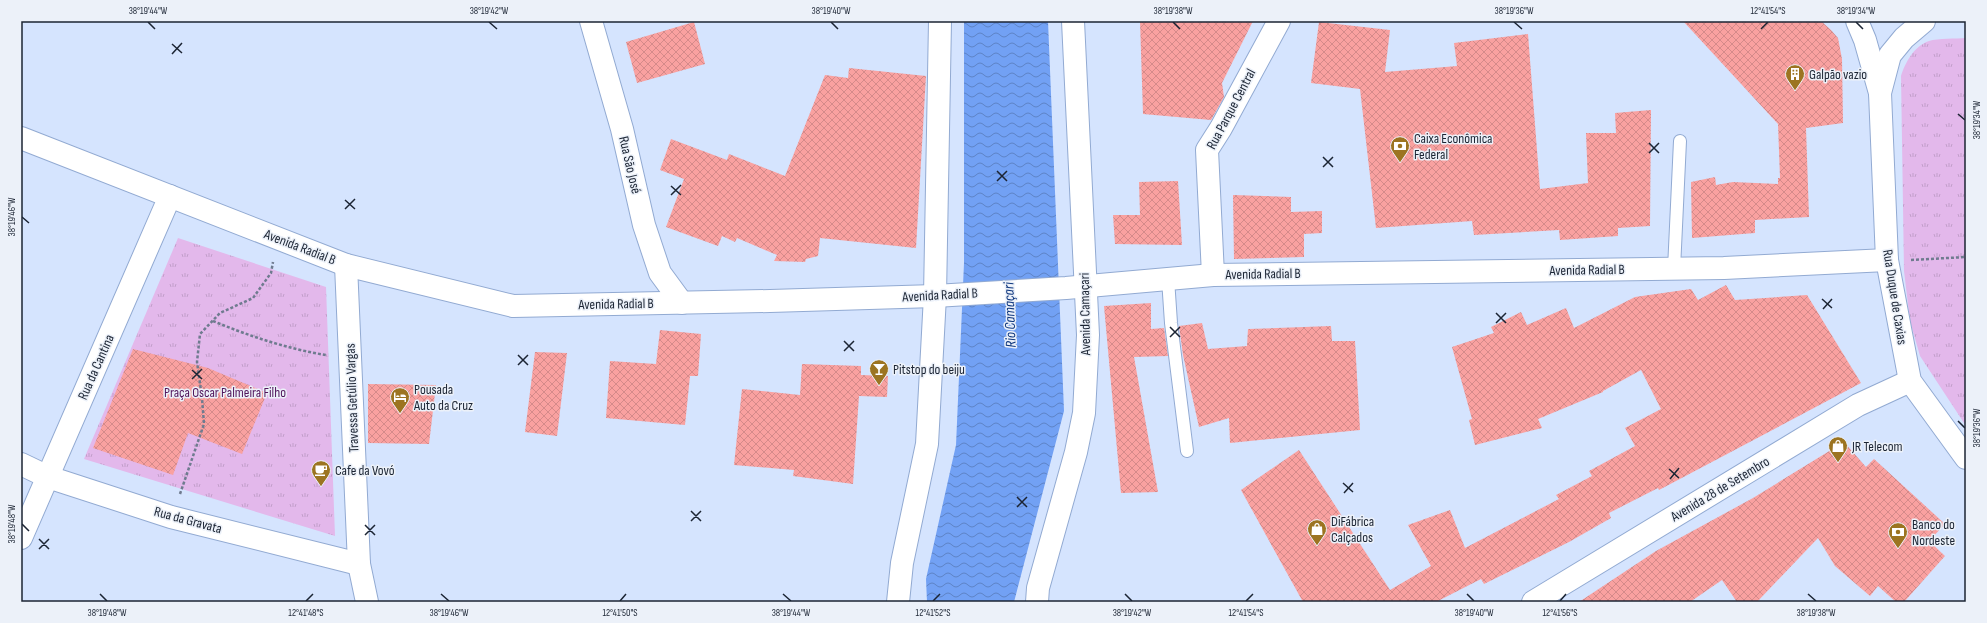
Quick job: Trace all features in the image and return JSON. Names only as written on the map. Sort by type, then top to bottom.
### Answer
[{"type":"street","name":"Rua São José","points":[[591,21],[622,129],[644,224],[660,274],[682,302]]},
{"type":"street","points":[[898,602],[902,563],[927,444],[943,295],[940,21]]},
{"type":"street","name":"Avenida Camaçari","points":[[1037,602],[1038,588],[1076,452],[1084,413],[1088,335],[1076,287],[1073,21]]},
{"type":"street","name":"Rua Parque Central","points":[[1213,275],[1207,150],[1221,128],[1279,21]]},
{"type":"street","points":[[1857,21],[1865,40],[1880,93]]},
{"type":"street","points":[[1880,93],[1890,55],[1904,38],[1924,21]]},
{"type":"street","name":"Rua Duque de Caxias","points":[[1880,93],[1887,260],[1910,381],[1966,458]]},
{"type":"street","name":"Avenida Radial B","points":[[21,138],[346,265],[513,306],[943,295],[1076,287],[1213,275],[1674,269],[1887,260]]},
{"type":"street","name":"Rua da Cantina","points":[[21,538],[170,196]]},
{"type":"street","name":"Travessa Getúlio Vargas","points":[[346,265],[359,564],[367,602]]},
{"type":"street","name":"Avenida 28 de Setembro","points":[[1533,602],[1858,406],[1910,381]]},
{"type":"street","name":"Rua da Gravata","points":[[21,464],[48,477],[171,517],[359,564]]},
{"type":"lane","points":[[1674,269],[1680,141]]},
{"type":"lane","points":[[1168,279],[1171,323],[1187,451]]},
{"type":"path","points":[[171,517],[204,424],[197,362],[200,334],[220,313],[253,298],[271,273],[277,238]]},
{"type":"path","points":[[1887,260],[1966,258]]},
{"type":"path","points":[[213,321],[242,333],[310,353],[350,359]]},
{"type":"green space","points":[[1966,38],[1966,426],[1920,356],[1910,321],[1904,271],[1901,76],[1911,56],[1924,43],[1937,39]]},
{"type":"green space","name":"Praça Oscar Palmeira Filho","points":[[178,238],[326,287],[335,536],[84,459]]},
{"type":"water","name":"Rio Camaçari","points":[[964,21],[1048,21],[1064,411],[1014,602],[927,602],[926,579],[956,445],[964,263]]},
{"type":"building","points":[[1140,21],[1253,21],[1222,83],[1224,97],[1211,120],[1143,114]]},
{"type":"building","name":"Galpão vazio","points":[[1683,21],[1821,21],[1838,38],[1842,59],[1843,123],[1806,128],[1809,217],[1755,220],[1755,233],[1692,238],[1691,182],[1715,177],[1716,185],[1733,182],[1778,184],[1778,178],[1780,178],[1778,124]]},
{"type":"building","points":[[694,22],[705,64],[637,83],[626,42]]},
{"type":"building","points":[[1319,22],[1390,30],[1385,72],[1457,66],[1454,43],[1528,34],[1540,189],[1588,183],[1586,133],[1616,133],[1615,113],[1651,110],[1650,226],[1618,228],[1618,236],[1560,240],[1559,230],[1474,235],[1472,221],[1376,228],[1360,89],[1311,83]]},
{"type":"building","points":[[849,68],[926,76],[916,248],[820,238],[818,256],[806,259],[805,262],[774,261],[777,255],[737,238],[735,242],[722,236],[718,246],[666,227],[684,179],[660,170],[671,139],[727,160],[729,154],[785,176],[825,75],[848,78]]},
{"type":"building","points":[[1178,181],[1182,245],[1115,244],[1113,215],[1140,215],[1139,182]]},
{"type":"building","points":[[1233,195],[1291,197],[1291,212],[1322,211],[1322,233],[1304,234],[1304,257],[1234,259]]},
{"type":"building","points":[[1726,285],[1735,300],[1807,295],[1861,383],[1659,490],[1658,488],[1609,513],[1611,518],[1569,542],[1484,584],[1481,579],[1436,602],[1303,602],[1241,490],[1299,450],[1390,590],[1431,566],[1408,525],[1450,510],[1465,548],[1559,499],[1556,495],[1592,476],[1589,471],[1635,446],[1625,428],[1661,409],[1641,370],[1603,392],[1538,419],[1542,428],[1475,445],[1469,420],[1472,419],[1452,347],[1494,333],[1491,327],[1521,312],[1527,325],[1566,308],[1574,328],[1635,297],[1691,289],[1698,300]]},
{"type":"building","points":[[1151,303],[1151,329],[1164,328],[1168,356],[1134,357],[1158,492],[1121,493],[1104,306]]},
{"type":"building","points":[[1202,323],[1208,349],[1247,346],[1248,329],[1331,326],[1332,341],[1355,341],[1360,430],[1230,443],[1229,418],[1199,427],[1183,355],[1179,326]]},
{"type":"building","points":[[660,330],[701,334],[698,376],[690,376],[685,425],[606,418],[610,361],[656,364]]},
{"type":"building","points":[[133,349],[208,368],[267,393],[242,454],[188,433],[173,475],[93,448]]},
{"type":"building","points":[[535,352],[567,353],[557,436],[525,432]]},
{"type":"building","points":[[802,364],[861,366],[861,375],[888,376],[887,397],[859,396],[853,484],[793,476],[794,470],[734,465],[742,389],[800,395]]},
{"type":"building","name":"Pousada Auto da Cruz","points":[[368,384],[436,385],[429,444],[368,443]]},
{"type":"building","points":[[1844,442],[1866,467],[1874,459],[1945,524],[1929,541],[1945,556],[1904,602],[1896,602],[1878,586],[1870,596],[1835,566],[1818,538],[1757,602],[1737,602],[1722,580],[1690,602],[1579,602],[1656,551],[1753,498]]},
{"type":"place","name":"Galpão vazio","points":[[1795,91]]},
{"type":"place","name":"Caixa Econômica Federal","points":[[1400,163]]},
{"type":"place","name":"Pitstop do beiju","points":[[879,386]]},
{"type":"place","name":"Pousada Auto da Cruz","points":[[400,414]]},
{"type":"place","name":"JR Telecom","points":[[1838,463]]},
{"type":"place","name":"Cafe da Vovó","points":[[321,487]]},
{"type":"place","name":"DiFábrica Calçados","points":[[1317,546]]},
{"type":"place","name":"Banco do Nordeste","points":[[1898,549]]}]
